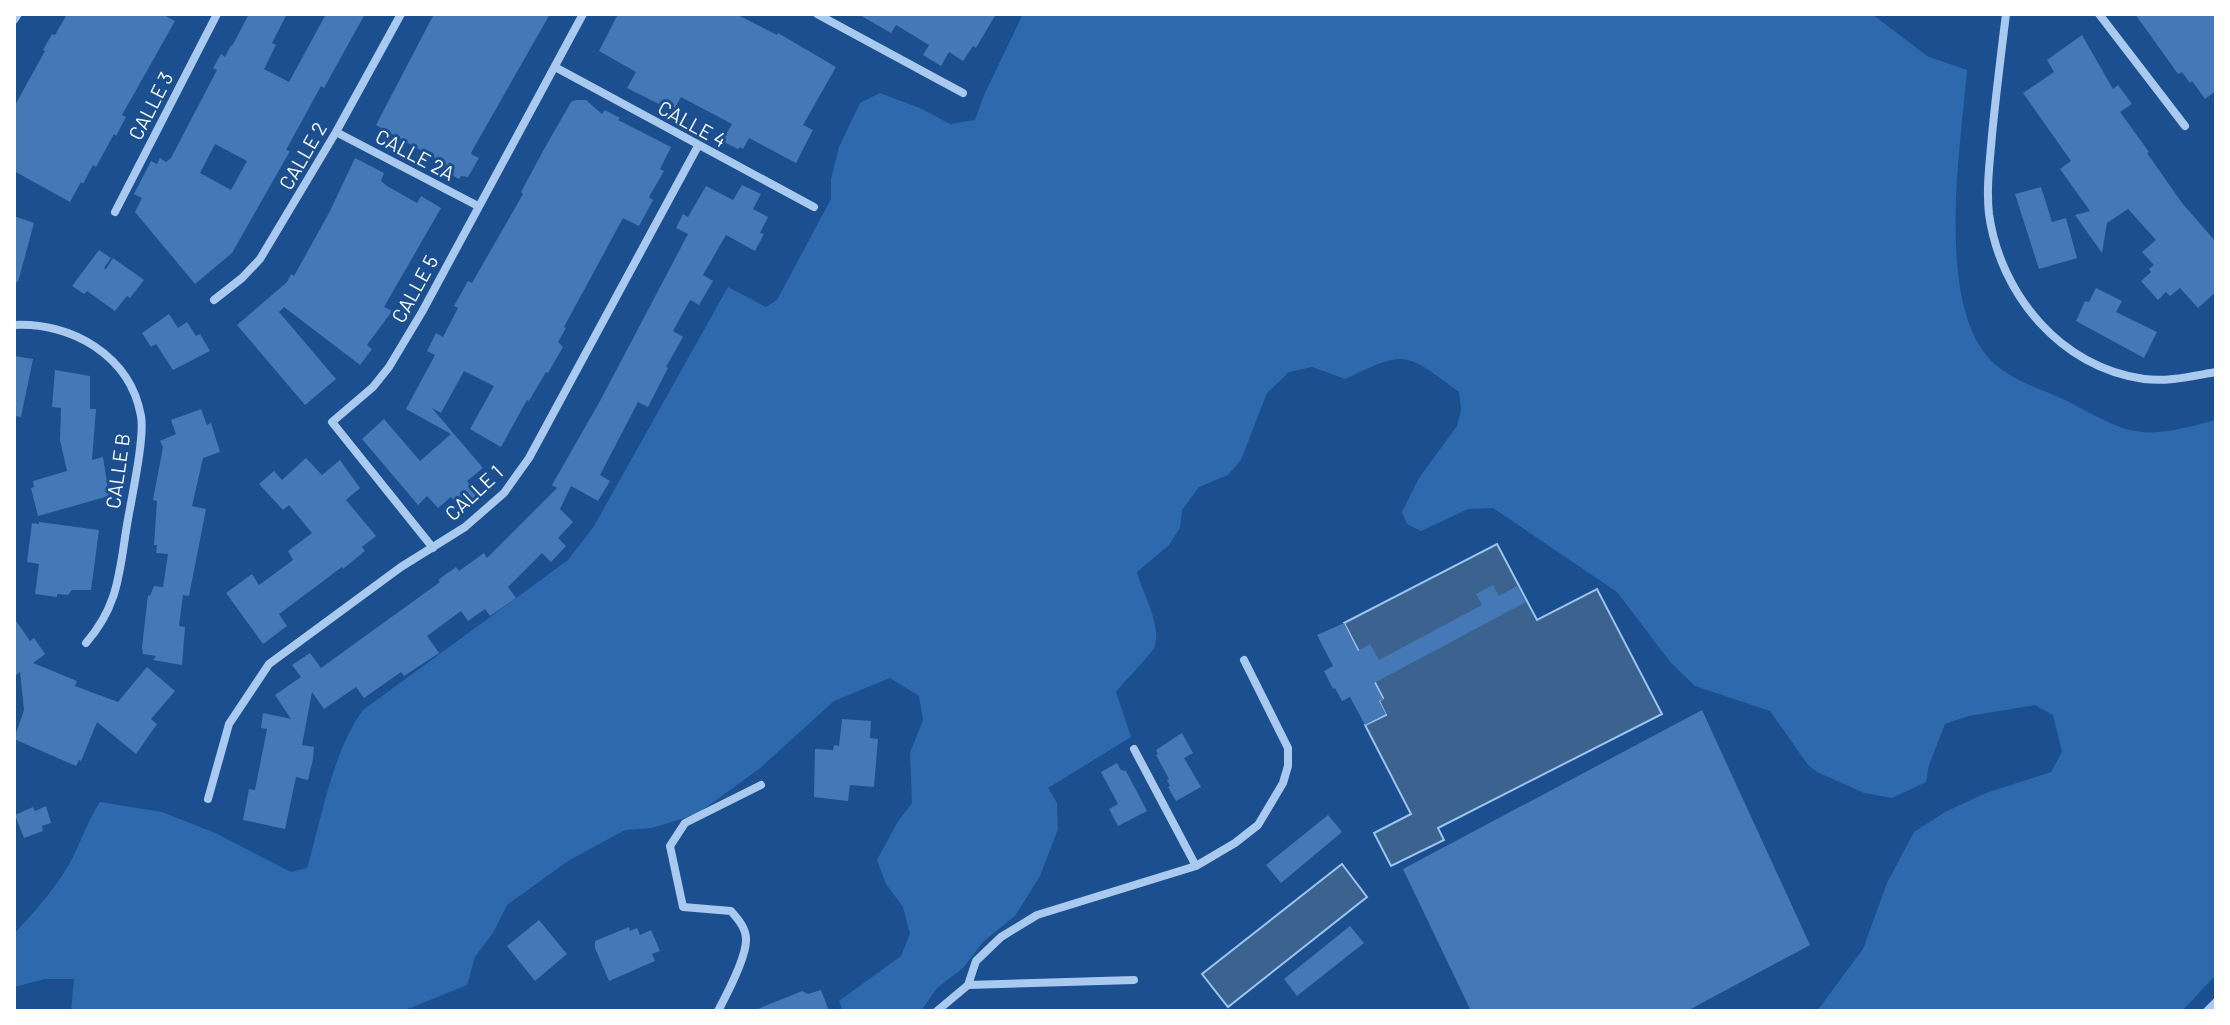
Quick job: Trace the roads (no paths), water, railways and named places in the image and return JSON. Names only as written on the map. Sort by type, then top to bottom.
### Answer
[{"type":"street","points":[[14,20],[18,14]]},
{"type":"street","name":"CALLE 3","points":[[115,212],[217,14]]},
{"type":"street","name":"CALLE 2","points":[[214,300],[260,259],[336,132],[401,14]]},
{"type":"street","name":"CALLE 5","points":[[433,548],[332,422],[373,387],[389,367],[422,312],[583,14]]},
{"type":"street","points":[[817,14],[963,93]]},
{"type":"street","points":[[2006,14],[1993,124],[1989,198],[1995,241],[2018,297],[2044,328],[2073,352],[2098,366],[2146,379],[2174,380],[2216,372]]},
{"type":"street","points":[[2099,14],[2185,126]]},
{"type":"street","name":"CALLE 4","points":[[555,67],[814,207]]},
{"type":"street","name":"CALLE 2A","points":[[336,132],[478,206]]},
{"type":"street","name":"CALLE 1","points":[[208,799],[229,724],[269,664],[401,567],[465,527],[504,493],[529,458],[698,146]]},
{"type":"street","name":"CALLE B","points":[[14,325],[35,324],[62,329],[83,338],[107,355],[122,373],[141,417],[114,600],[103,623],[86,643]]},
{"type":"street","points":[[937,1011],[968,985],[976,961],[1001,937],[1037,915],[1196,866],[1258,825],[1283,783],[1288,766],[1288,748],[1244,660]]},
{"type":"street","points":[[1134,749],[1196,866]]},
{"type":"street","points":[[718,1011],[731,987],[746,940],[742,924],[731,911],[683,907],[670,846],[685,823],[761,785]]},
{"type":"street","points":[[968,985],[1134,980]]},
{"type":"street","points":[[2207,1011],[2216,1002]]}]
